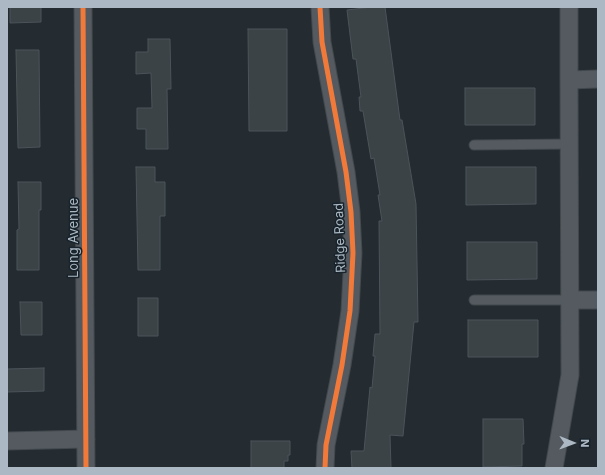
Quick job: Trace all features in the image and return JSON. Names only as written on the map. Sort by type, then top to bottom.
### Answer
[{"type":"street","name":"Long Avenue","points":[[83,7],[86,468]]},
{"type":"street","name":"Ridge Road","points":[[320,7],[322,42],[346,172],[351,212],[353,253],[350,311],[342,366],[326,445],[325,468]]},
{"type":"street","points":[[554,468],[570,375],[569,7]]},
{"type":"street","points":[[569,80],[598,79]]},
{"type":"street","points":[[569,300],[598,300]]},
{"type":"street","points":[[7,441],[86,439]]},
{"type":"lane","points":[[474,145],[570,144]]},
{"type":"lane","points":[[474,300],[569,300]]},
{"type":"building","points":[[10,7],[41,7],[41,22],[10,23]]},
{"type":"building","points":[[385,7],[400,120],[402,120],[416,204],[418,322],[414,322],[403,436],[390,435],[391,468],[352,468],[351,451],[364,451],[370,387],[372,388],[375,356],[373,356],[375,334],[380,334],[379,221],[382,221],[378,195],[380,195],[374,158],[371,159],[363,111],[360,111],[359,97],[361,97],[356,59],[353,59],[347,10]]},
{"type":"building","points":[[248,29],[287,29],[287,131],[249,131]]},
{"type":"building","points":[[148,39],[170,39],[171,89],[167,89],[168,149],[146,149],[146,129],[137,129],[137,108],[152,108],[151,73],[136,74],[136,52],[148,52]]},
{"type":"building","points":[[16,50],[39,50],[40,147],[18,148]]},
{"type":"building","points":[[465,88],[535,88],[535,125],[465,125]]},
{"type":"building","points":[[136,167],[155,167],[155,182],[165,182],[165,216],[160,216],[160,270],[138,270]]},
{"type":"building","points":[[466,167],[536,167],[536,204],[466,205]]},
{"type":"building","points":[[18,182],[41,182],[41,210],[39,210],[39,270],[17,270],[17,230],[19,229]]},
{"type":"building","points":[[467,242],[537,242],[537,279],[467,280]]},
{"type":"building","points":[[138,298],[158,298],[158,336],[138,336]]},
{"type":"building","points":[[20,302],[42,302],[42,335],[21,335]]},
{"type":"building","points":[[468,320],[538,320],[538,357],[468,357]]},
{"type":"building","points":[[44,368],[44,391],[7,392],[7,369]]},
{"type":"building","points":[[483,419],[523,419],[524,444],[522,444],[522,466],[483,467]]},
{"type":"building","points":[[251,441],[290,441],[290,455],[288,455],[288,461],[284,461],[284,468],[251,468]]},
{"type":"cycle path","points":[[83,7],[86,468]]},
{"type":"cycle path","points":[[320,7],[322,42],[346,172],[351,212],[353,253],[350,311],[342,365],[326,445],[325,468]]}]
